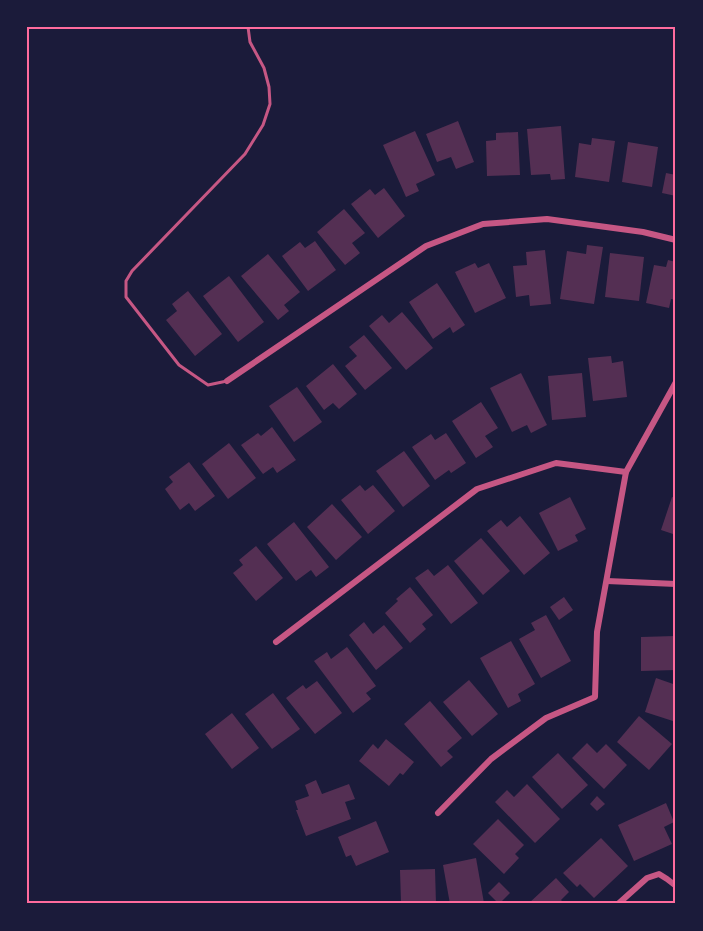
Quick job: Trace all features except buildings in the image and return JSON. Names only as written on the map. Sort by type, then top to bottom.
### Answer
[{"type":"street","points":[[227,381],[426,246],[483,224],[547,219],[643,232],[676,240]]},
{"type":"street","points":[[438,813],[490,759],[546,718],[594,697],[597,632],[626,472],[676,382]]},
{"type":"street","points":[[276,642],[477,489],[556,464],[626,472]]},
{"type":"street","points":[[607,581],[676,584]]},
{"type":"street","points":[[618,904],[647,878],[659,874],[676,886]]},
{"type":"lane","points":[[227,381],[208,385],[179,365],[126,297],[126,281],[132,271],[245,154],[263,125],[270,104],[269,87],[264,68],[250,42],[248,27]]}]
